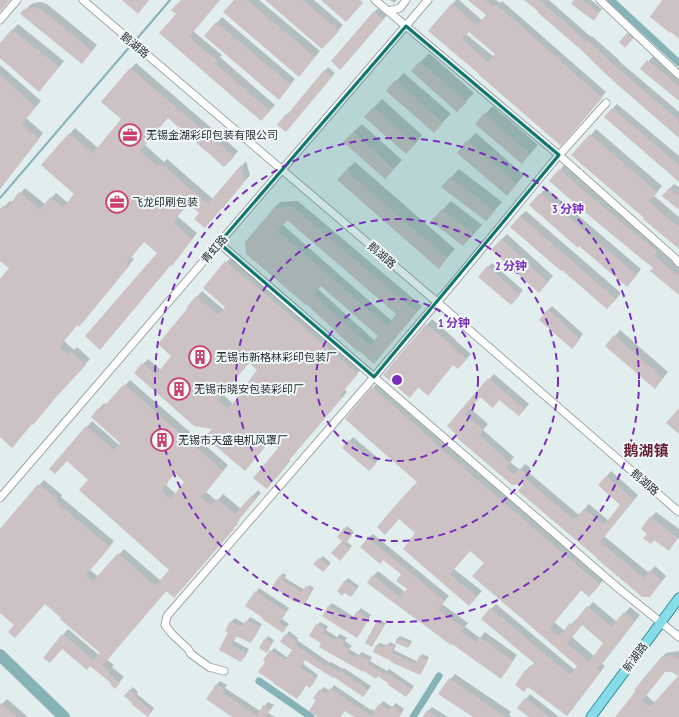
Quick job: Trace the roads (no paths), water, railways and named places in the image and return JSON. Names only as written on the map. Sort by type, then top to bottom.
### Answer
[{"type":"main road","name":"新湖路","points":[[591,717],[679,598]]},
{"type":"street","points":[[0,20],[18,0]]},
{"type":"street","name":"鹅湖路","points":[[83,0],[437,302],[679,512]]},
{"type":"street","points":[[375,0],[560,156],[677,261]]},
{"type":"street","points":[[388,11],[400,8],[406,0]]},
{"type":"street","name":"青虹路","points":[[0,498],[3,489],[219,243],[428,0]]},
{"type":"street","points":[[600,0],[679,75]]},
{"type":"street","points":[[224,671],[209,667],[191,654],[165,625],[167,616],[374,377],[606,103]]},
{"type":"street","points":[[219,243],[618,588],[679,637]]},
{"type":"waterway","points":[[135,41],[170,0]]},
{"type":"waterway","points":[[611,0],[679,63]]},
{"type":"waterway","points":[[0,198],[132,44]]},
{"type":"waterway","points":[[0,655],[64,717]]},
{"type":"waterway","points":[[413,717],[439,676]]},
{"type":"waterway","points":[[259,681],[311,717]]},
{"type":"place","name":"无锡金湖彩印包装有限公司","points":[[130,135]]},
{"type":"place","name":"飞龙印刷包装","points":[[117,202]]},
{"type":"place","name":"无锡市新格林彩印包装厂","points":[[200,357]]},
{"type":"place","name":"无锡市晓安包装彩印厂","points":[[179,389]]},
{"type":"place","name":"无锡市天盛电机风罩厂","points":[[162,440]]},
{"type":"district","name":"鹅湖镇","points":[[646,450]]}]
